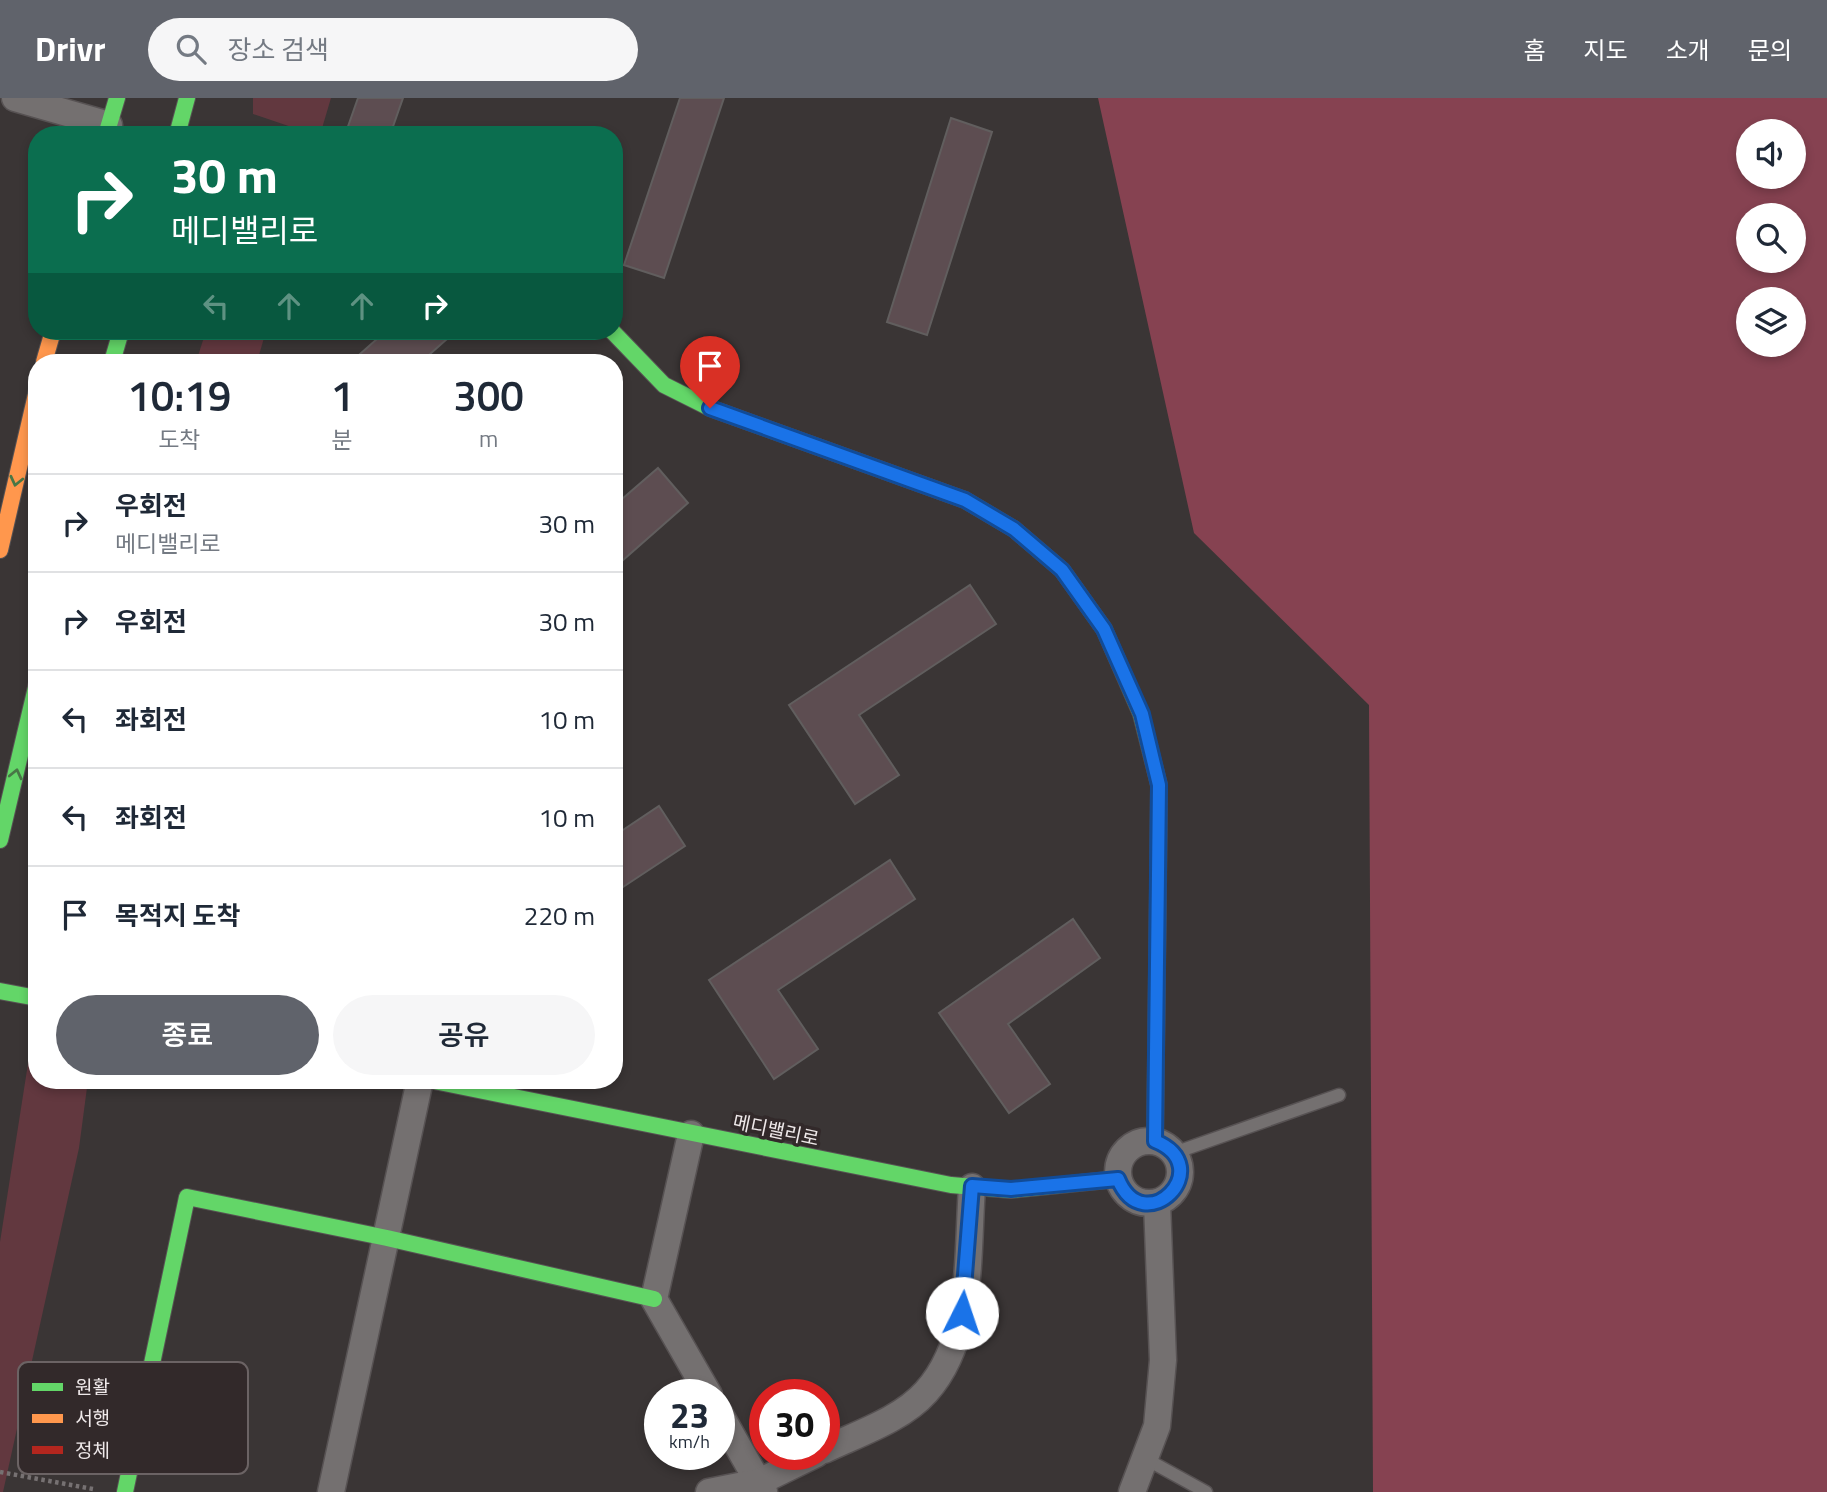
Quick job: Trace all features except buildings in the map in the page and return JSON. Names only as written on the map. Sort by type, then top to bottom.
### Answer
[{"type":"street","points":[[15,98],[96,126]]},
{"type":"street","points":[[109,126],[117,98]]},
{"type":"street","points":[[179,126],[187,98]]},
{"type":"street","points":[[621,340],[664,385],[710,408],[965,500],[1014,529],[1062,570],[1104,629],[1142,714],[1159,785],[1165,1147],[1181,1172],[1179,1183],[1166,1198],[1157,1203],[1137,1201],[1129,1196],[1118,1179],[1120,1159],[1126,1151],[1144,1141],[1165,1147]]},
{"type":"street","points":[[0,550],[28,429]]},
{"type":"street","points":[[0,840],[28,721]]},
{"type":"street","points":[[0,991],[28,996]]},
{"type":"street","points":[[331,1492],[418,1089]]},
{"type":"street","name":"메디밸리로","points":[[473,1089],[827,1162],[972,1186],[1011,1189],[1118,1179]]},
{"type":"street","points":[[691,1134],[654,1299],[700,1379]]},
{"type":"street","points":[[840,1442],[895,1415],[926,1392],[947,1359],[962,1313],[972,1186]]},
{"type":"street","points":[[152,1362],[187,1197],[387,1238],[654,1299]]},
{"type":"street","points":[[1132,1492],[1157,1426],[1163,1360],[1157,1203]]},
{"type":"street","points":[[735,1441],[761,1487]]},
{"type":"street","points":[[709,1492],[761,1487],[789,1470]]},
{"type":"street","points":[[125,1492],[129,1474]]},
{"type":"lane","points":[[1165,1147],[1339,1096]]},
{"type":"lane","points":[[1146,1459],[1206,1492]]},
{"type":"path","points":[[0,1472],[94,1490]]},
{"type":"shaded area","points":[[253,98],[331,98],[323,126],[288,126],[253,114]]},
{"type":"shaded area","points":[[1098,98],[1827,98],[1827,1492],[1373,1492],[1369,705],[1194,533]]},
{"type":"shaded area","points":[[203,340],[263,340],[259,354],[199,354]]},
{"type":"shaded area","points":[[28,1064],[28,1089],[87,1089],[79,1148],[32,1362],[18,1362],[18,1424],[3,1492],[0,1492],[0,1242]]},
{"type":"traffic: fast","points":[[109,126],[117,98]]},
{"type":"traffic: fast","points":[[179,126],[187,98]]},
{"type":"traffic: fast","points":[[114,354],[118,340]]},
{"type":"traffic: fast","points":[[621,340],[664,385],[710,408],[965,500],[1014,529],[1062,570],[1104,629],[1141,714],[1159,785],[1158,888]]},
{"type":"traffic: fast","points":[[0,840],[28,721]]},
{"type":"traffic: fast","points":[[0,991],[28,996]]},
{"type":"traffic: fast","points":[[474,1089],[951,1185],[1011,1190],[1118,1179]]},
{"type":"traffic: fast","points":[[152,1362],[187,1197],[387,1238],[654,1299]]},
{"type":"traffic: fast","points":[[125,1492],[129,1474]]},
{"type":"traffic: slow","points":[[46,354],[50,340]]},
{"type":"traffic: slow","points":[[0,550],[28,429]]},
{"type":"traffic: jam","points":[[1155,1141],[1158,888]]},
{"type":"route","points":[[710,408],[965,500],[1014,529],[1062,570],[1104,629],[1142,714],[1159,785],[1155,1141],[1174,1153],[1181,1172],[1179,1183],[1166,1198],[1147,1204],[1129,1196],[1118,1179],[1011,1189],[972,1186],[962,1313]]}]
